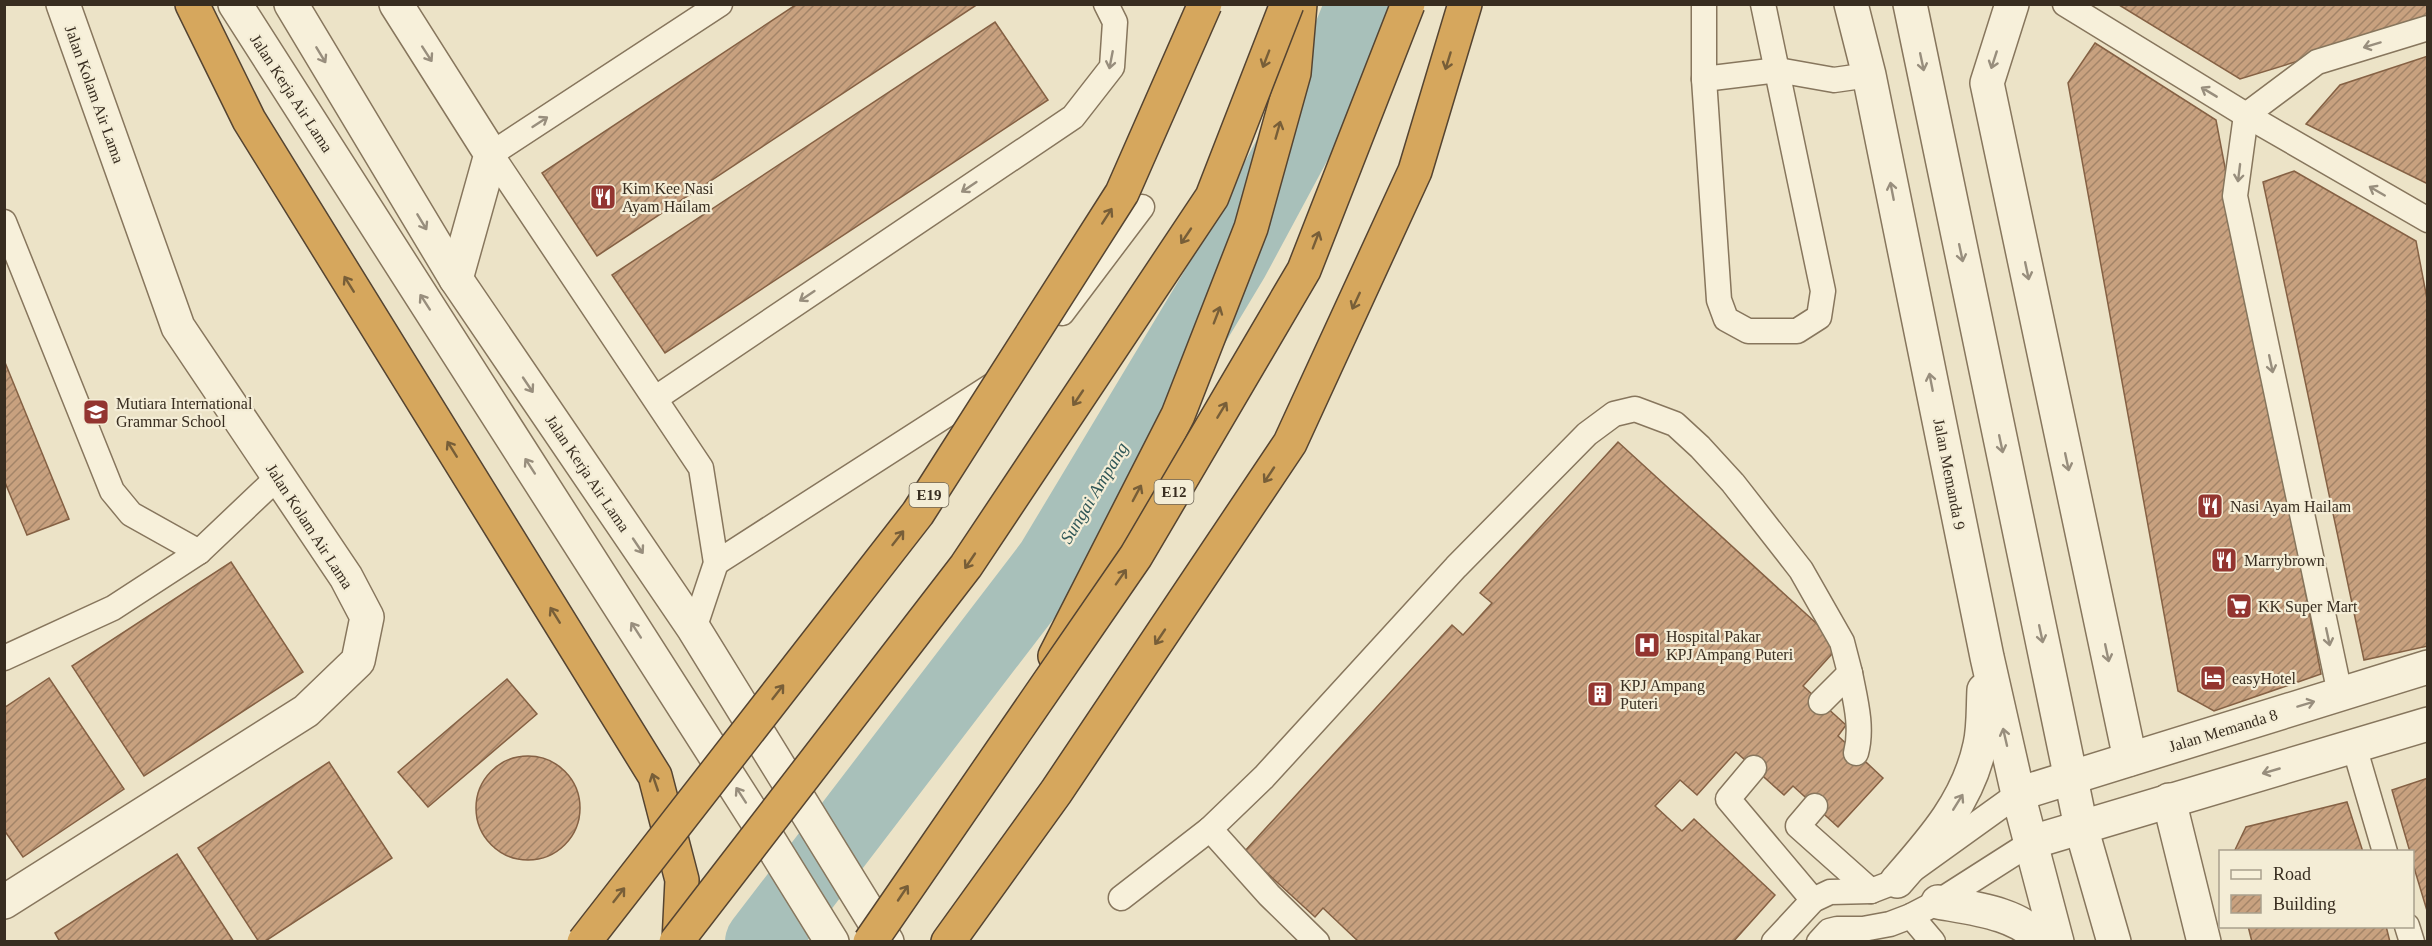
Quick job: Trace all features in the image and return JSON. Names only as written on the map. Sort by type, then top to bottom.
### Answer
[{"type":"highway","points":[[192,4],[249,120],[655,776],[682,880],[677,942]]},
{"type":"highway","name":"E19","points":[[584,942],[918,513],[1122,193],[1205,4]]},
{"type":"highway","points":[[677,942],[966,566],[1212,197],[1287,4]]},
{"type":"highway","points":[[1026,714],[1178,415],[1251,228],[1294,73],[1300,4]]},
{"type":"highway","name":"E12","points":[[870,942],[1136,556],[1304,270],[1408,4]]},
{"type":"highway","points":[[948,942],[1056,792],[1290,443],[1415,171],[1465,4]]},
{"type":"street","name":"Jalan Kolam Air Lama","points":[[4,902],[306,711],[358,661],[367,617],[346,577],[178,327],[63,4]]},
{"type":"street","name":"Jalan Kerja Air Lama","points":[[235,4],[828,935]]},
{"type":"street","name":"Jalan Kerja Air Lama","points":[[291,4],[456,279],[693,628],[854,885],[887,942]]},
{"type":"street","points":[[396,4],[491,154],[456,279]]},
{"type":"street","name":"Jalan Memanda 9","points":[[1851,4],[1869,75],[1987,657],[2018,794],[2057,942]]},
{"type":"street","points":[[1910,4],[2081,827],[2114,942]]},
{"type":"street","points":[[2012,4],[1987,83],[2130,759]]},
{"type":"street","points":[[1884,886],[1941,830],[1966,790],[1980,744],[1987,657]]},
{"type":"street","name":"Jalan Memanda 8","points":[[2018,794],[2427,667]]},
{"type":"street","points":[[2032,842],[2427,724]]},
{"type":"street","points":[[2169,800],[2204,942]]},
{"type":"street","points":[[1924,909],[2000,913],[2037,934],[2042,942]]},
{"type":"lane","points":[[693,628],[716,563],[700,468],[656,398],[491,154],[720,4]]},
{"type":"lane","points":[[656,398],[1073,117],[1112,67],[1115,22],[1106,4]]},
{"type":"lane","points":[[1704,4],[1704,79],[1719,300],[1726,319],[1748,331],[1797,331],[1819,317],[1823,291],[1763,4]]},
{"type":"lane","points":[[2065,4],[2246,115],[2427,220]]},
{"type":"lane","points":[[2340,694],[2235,196],[2246,115],[2317,62],[2427,28]]},
{"type":"lane","points":[[1704,79],[1778,70],[1834,80],[1869,75]]},
{"type":"lane","points":[[716,563],[1022,367],[1142,207]]},
{"type":"lane","points":[[4,222],[112,491],[131,514],[199,552]]},
{"type":"lane","points":[[1121,897],[1210,829],[1264,777],[1455,567],[1587,434],[1614,414],[1635,410],[1675,424],[1733,483],[1801,570],[1842,642],[1856,703],[1860,740],[1856,753]]},
{"type":"lane","points":[[4,658],[113,608],[199,552],[279,476]]},
{"type":"lane","points":[[1821,702],[1850,673]]},
{"type":"lane","points":[[2354,746],[2384,850]]},
{"type":"lane","points":[[1754,768],[1728,799],[1813,900]]},
{"type":"lane","points":[[1774,942],[1813,900],[1830,892],[1884,886],[2018,794]]},
{"type":"lane","points":[[1815,806],[1798,826],[1884,886]]},
{"type":"lane","points":[[1210,829],[1269,895],[1317,942]]},
{"type":"lane","points":[[1819,942],[1829,931],[1881,926],[1924,909],[2032,842]]},
{"type":"lane","points":[[1924,909],[1933,942]]},
{"type":"building","points":[[797,4],[978,4],[597,256],[542,173]]},
{"type":"building","points":[[2428,4],[2428,21],[2240,79],[2119,5]]},
{"type":"building","points":[[995,22],[1048,100],[665,353],[612,275]]},
{"type":"building","points":[[2095,43],[2216,120],[2321,674],[2214,711],[2178,691],[2068,83]]},
{"type":"building","points":[[2428,56],[2428,184],[2306,124],[2340,85]]},
{"type":"building","points":[[2294,171],[2416,241],[2428,304],[2428,646],[2364,660],[2263,182]]},
{"type":"building","points":[[4,360],[69,519],[27,535],[4,480]]},
{"type":"building","name":"KPJ Ampang Puteri","points":[[1618,442],[1840,645],[1803,686],[1846,725],[1838,736],[1883,778],[1838,827],[1793,786],[1784,795],[1736,752],[1697,795],[1680,780],[1655,806],[1682,831],[1694,819],[1775,895],[1733,942],[1359,942],[1323,908],[1315,917],[1244,852],[1452,625],[1463,635],[1492,603],[1480,593]]},
{"type":"building","points":[[231,562],[303,672],[144,776],[72,666]]},
{"type":"building","points":[[49,678],[124,789],[23,857],[4,830],[4,708]]},
{"type":"building","points":[[507,679],[537,714],[428,807],[398,772]]},
{"type":"building","points":[[528,756],[548,760],[565,771],[576,788],[580,808],[576,828],[565,845],[548,856],[528,860],[508,856],[491,845],[480,828],[476,808],[480,788],[491,771],[508,760]]},
{"type":"building","points":[[329,762],[392,858],[264,942],[259,942],[198,848]]},
{"type":"building","points":[[2428,778],[2428,914],[2414,868],[2414,850],[2409,850],[2392,790]]},
{"type":"building","points":[[2347,802],[2362,850],[2235,850],[2246,827]]},
{"type":"building","points":[[177,854],[234,942],[60,942],[55,933]]},
{"type":"building","points":[[2248,928],[2386,928],[2390,942],[2252,942]]},
{"type":"waterway","name":"Sungai Ampang","points":[[761,942],[1051,563],[1233,260],[1334,72],[1362,4]]},
{"type":"place","name":"Kim Kee Nasi Ayam Hailam","points":[[603,197]]},
{"type":"place","name":"Mutiara International Grammar School","points":[[96,412]]},
{"type":"place","name":"Nasi Ayam Hailam","points":[[2210,506]]},
{"type":"place","name":"Marrybrown","points":[[2224,560]]},
{"type":"place","name":"KK Super Mart","points":[[2239,606]]},
{"type":"place","name":"Hospital Pakar KPJ Ampang Puteri","points":[[1647,645]]},
{"type":"place","name":"easyHotel","points":[[2213,678]]},
{"type":"place","name":"KPJ Ampang Puteri","points":[[1600,694]]}]
